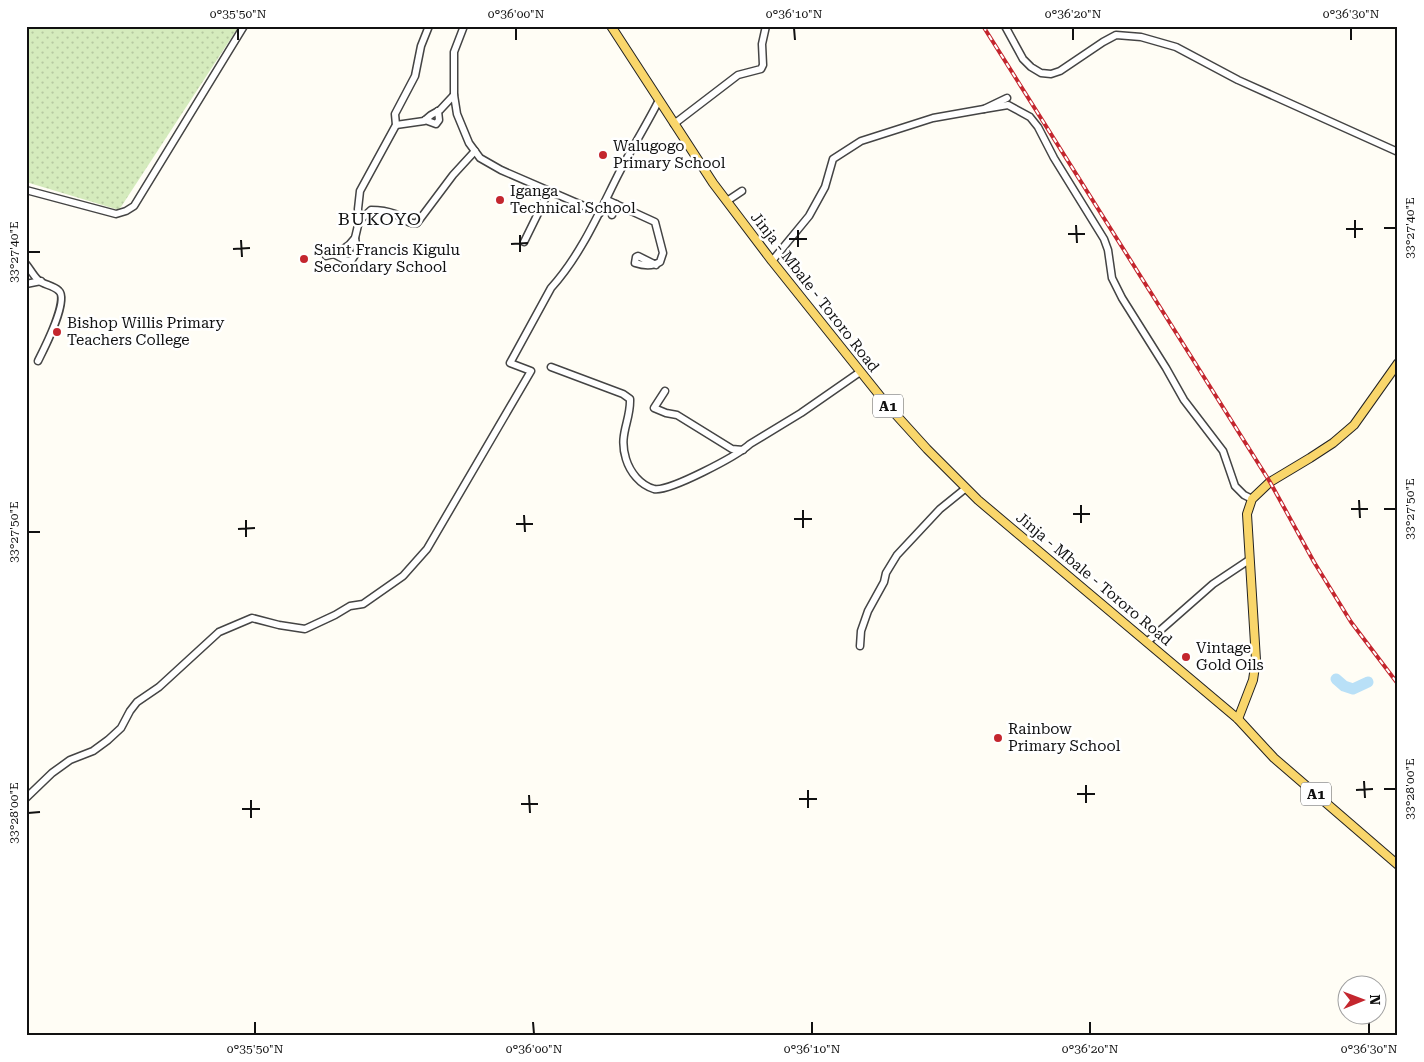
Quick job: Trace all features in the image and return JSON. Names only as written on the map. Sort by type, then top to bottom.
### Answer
[{"type":"main road","name":"Jinja - Mbale - Tororo Road","points":[[611,26],[674,124],[727,201],[772,261],[900,420],[966,488],[1238,719]]},
{"type":"main road","points":[[1238,719],[1253,680],[1256,660],[1247,514],[1252,499],[1270,482],[1310,458],[1354,425],[1398,363]]},
{"type":"main road","name":"A1","points":[[1238,719],[1274,758],[1398,865]]},
{"type":"street","points":[[26,190],[116,214],[134,206],[244,26]]},
{"type":"street","points":[[334,254],[351,261],[357,252],[355,238],[360,191],[396,125],[395,114],[414,76],[428,26]]},
{"type":"street","points":[[464,26],[454,52],[454,94],[457,114],[469,143],[480,158],[501,170],[600,214]]},
{"type":"street","points":[[674,124],[738,75],[761,69],[763,65],[762,44],[766,26]]},
{"type":"street","points":[[1005,26],[1023,59],[1041,73],[1051,74],[1060,72],[1102,42],[1116,35],[1141,37],[1176,47],[1238,80],[1398,152]]},
{"type":"street","points":[[396,125],[425,120],[438,111],[454,94]]},
{"type":"street","points":[[984,109],[1007,98]]},
{"type":"street","points":[[26,798],[70,760],[92,752],[108,740],[121,728],[137,702],[172,675],[219,632],[252,618],[305,629],[335,616],[350,606],[363,604],[403,576],[427,549],[531,371],[510,363],[551,288],[560,278],[600,214],[619,174],[659,100]]},
{"type":"street","points":[[772,261],[809,216],[825,187],[833,160],[861,141],[933,118],[1008,105],[1030,117],[1038,127],[1054,158],[1104,239],[1108,250],[1112,278],[1122,298],[1184,400],[1223,451],[1235,486],[1244,495],[1252,499]]},
{"type":"street","points":[[425,120],[436,124],[439,120],[438,111]]},
{"type":"street","points":[[358,221],[371,210],[383,210],[398,215],[414,224],[417,223],[475,151]]},
{"type":"street","points":[[524,242],[549,191]]},
{"type":"street","points":[[727,201],[742,191]]},
{"type":"street","points":[[607,200],[655,222],[663,253],[660,262],[656,265]]},
{"type":"street","points":[[612,215],[616,204]]},
{"type":"street","points":[[326,256],[338,253],[355,238]]},
{"type":"street","points":[[26,264],[42,282],[55,287],[62,295],[61,306],[38,361]]},
{"type":"street","points":[[26,284],[42,282]]},
{"type":"street","points":[[550,367],[623,394],[630,399],[630,408],[623,436],[626,458],[633,474],[645,485],[656,489],[682,482],[707,471],[801,413],[860,372]]},
{"type":"street","points":[[665,391],[654,408],[677,415],[732,449],[743,450]]},
{"type":"street","points":[[860,646],[861,631],[868,611],[897,555],[940,509],[966,488]]},
{"type":"street","points":[[1147,642],[1213,584],[1249,560]]},
{"type":"green space","points":[[26,26],[239,26],[119,210],[26,182]]},
{"type":"waterway","points":[[1336,679],[1344,686],[1353,689],[1368,682]]},
{"type":"railway","points":[[983,26],[1270,482],[1314,562],[1351,622],[1398,684]]},
{"type":"place","name":"Walugogo Primary School","points":[[603,155]]},
{"type":"place","name":"Iganga Technical School","points":[[500,200]]},
{"type":"place","name":"Saint Francis Kigulu Secondary School","points":[[304,259]]},
{"type":"place","name":"Bishop Willis Primary Teachers College","points":[[57,332]]},
{"type":"place","name":"Vintage Gold Oils","points":[[1186,657]]},
{"type":"place","name":"Rainbow Primary School","points":[[998,738]]},
{"type":"district","name":"BUKOYO","points":[[380,218]]}]
